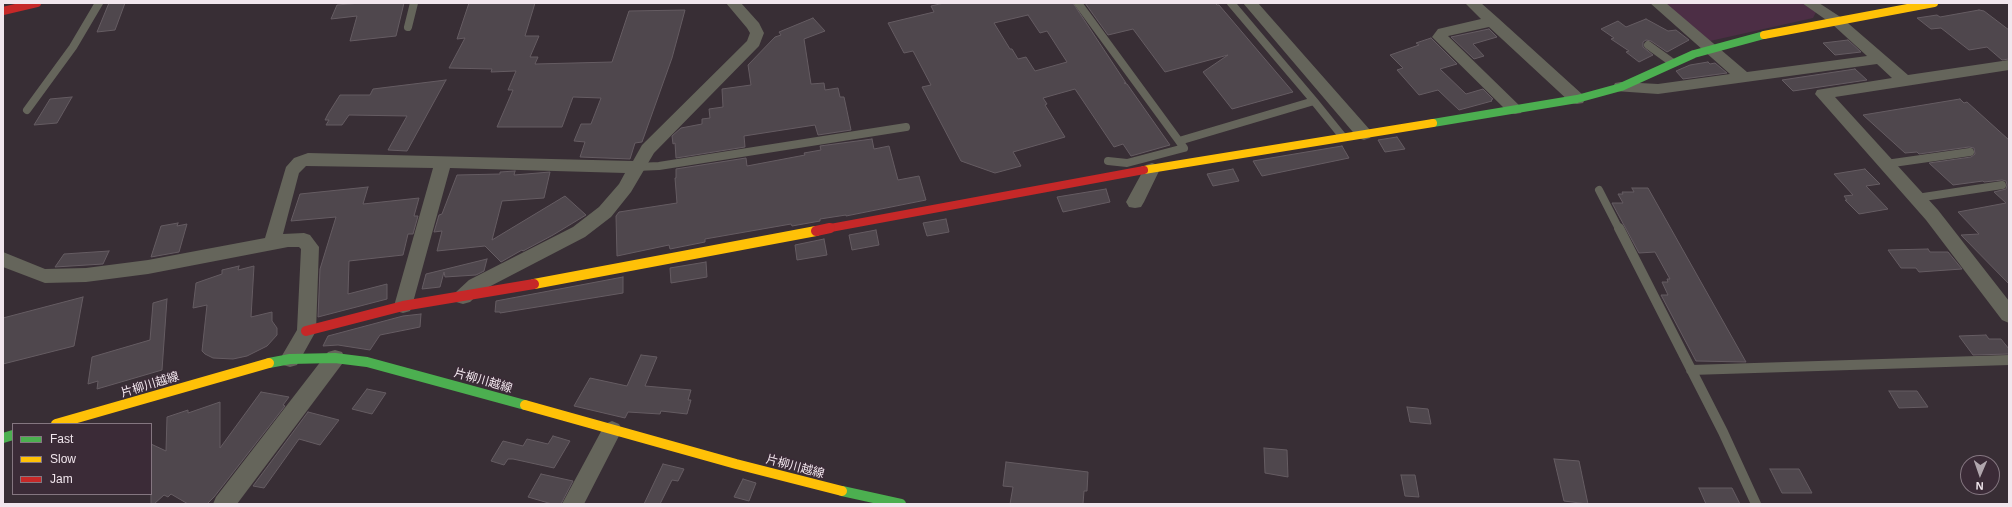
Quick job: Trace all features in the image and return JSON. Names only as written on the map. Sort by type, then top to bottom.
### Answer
[{"type":"street","points":[[3,11],[37,3]]},
{"type":"street","points":[[463,297],[476,285],[580,232],[605,212],[625,188],[648,149],[754,43],[757,33],[754,26],[733,3]]},
{"type":"street","points":[[1250,3],[1364,134]]},
{"type":"street","points":[[1472,3],[1577,99]]},
{"type":"street","points":[[1657,3],[1743,77]]},
{"type":"street","points":[[1809,3],[1837,21],[1905,81]]},
{"type":"street","points":[[306,331],[403,306],[463,297],[1152,170],[1577,99],[1620,88],[1694,54],[1749,38],[1934,3]]},
{"type":"street","points":[[1493,21],[1443,32],[1440,37],[1515,109]]},
{"type":"street","points":[[1620,88],[1658,89],[1880,59]]},
{"type":"street","points":[[2009,65],[1823,94],[1932,215],[2009,315]]},
{"type":"street","points":[[272,243],[291,173],[294,167],[300,162],[317,159],[636,167]]},
{"type":"street","points":[[403,306],[443,162]]},
{"type":"street","points":[[1135,202],[1152,170]]},
{"type":"street","points":[[3,259],[45,276],[86,276],[148,267],[288,240],[304,240],[310,247],[306,331],[290,359]]},
{"type":"street","points":[[224,504],[335,358]]},
{"type":"street","name":"片柳川越線","points":[[59,423],[250,367],[290,359],[335,358],[367,362],[404,371],[612,430],[828,488],[902,504]]},
{"type":"street","points":[[573,504],[612,430]]},
{"type":"lane","points":[[27,110],[73,47],[99,3]]},
{"type":"lane","points":[[408,27],[414,3]]},
{"type":"lane","points":[[1078,3],[1184,148],[1127,163],[1108,161]]},
{"type":"lane","points":[[1231,3],[1343,137]]},
{"type":"lane","points":[[1648,45],[1673,63]]},
{"type":"lane","points":[[1179,141],[1314,101]]},
{"type":"lane","points":[[636,167],[659,166],[906,127]]},
{"type":"lane","points":[[1886,164],[1970,152]]},
{"type":"lane","points":[[1917,198],[2002,185]]},
{"type":"lane","points":[[1599,190],[1723,432],[1756,504]]},
{"type":"lane","points":[[1690,370],[2009,360]]},
{"type":"shaded area","points":[[1661,3],[1802,3],[1816,12],[1813,18],[1710,41]]},
{"type":"building","points":[[109,3],[125,3],[115,30],[97,32]]},
{"type":"building","points":[[361,3],[404,3],[396,36],[350,41],[357,16],[331,19],[337,5]]},
{"type":"building","points":[[469,3],[535,3],[525,36],[539,36],[530,57],[538,57],[535,64],[612,62],[629,11],[685,10],[672,58],[642,142],[635,143],[630,159],[580,157],[585,142],[574,141],[581,124],[591,124],[601,98],[573,97],[562,127],[497,127],[513,90],[508,90],[516,71],[491,72],[492,69],[449,68],[465,38],[457,39]]},
{"type":"building","points":[[944,3],[1073,3],[1126,83],[1124,83],[1127,84],[1170,145],[1131,156],[1123,144],[1114,147],[1075,89],[1043,98],[1047,104],[1045,105],[1065,137],[1013,152],[1021,166],[995,173],[961,161],[922,87],[931,85],[913,51],[904,53],[888,23],[934,12],[931,6]],"holes":[[[1028,15],[1040,33],[1047,31],[1067,62],[1035,71],[1026,57],[1018,59],[994,23]]]},
{"type":"building","points":[[1085,3],[1215,3],[1219,5],[1293,92],[1232,109],[1203,72],[1228,55],[1165,72],[1133,29],[1108,35]]},
{"type":"building","points":[[1979,10],[1984,11],[2009,30],[2009,59],[2002,60],[1987,47],[1969,50],[1941,28],[1931,29],[1917,18],[1937,15],[1940,17]]},
{"type":"building","points":[[813,18],[825,31],[804,39],[811,84],[824,83],[825,90],[838,88],[840,97],[844,97],[851,130],[818,135],[815,125],[744,136],[745,147],[676,158],[675,143],[673,144],[672,136],[681,128],[702,124],[702,119],[710,118],[709,109],[723,107],[722,89],[751,85],[748,65],[775,37],[781,35],[779,32]]},
{"type":"building","points":[[1646,19],[1668,31],[1676,30],[1689,40],[1667,52],[1651,41],[1646,40],[1643,42],[1643,47],[1653,55],[1639,62],[1626,52],[1629,51],[1611,39],[1614,38],[1601,29],[1618,21],[1626,27]]},
{"type":"building","points":[[1489,29],[1497,37],[1473,44],[1484,56],[1474,59],[1451,37]]},
{"type":"building","points":[[1431,38],[1457,64],[1440,69],[1466,94],[1483,89],[1493,99],[1491,100],[1492,101],[1459,110],[1438,90],[1419,95],[1397,70],[1403,68],[1390,55],[1419,45],[1416,43]]},
{"type":"building","points":[[1848,40],[1861,52],[1835,55],[1823,43]]},
{"type":"building","points":[[1708,62],[1710,64],[1715,63],[1727,73],[1683,79],[1676,71],[1690,65]]},
{"type":"building","points":[[1855,69],[1867,80],[1793,91],[1782,80]]},
{"type":"building","points":[[446,80],[407,151],[388,150],[407,116],[349,115],[342,125],[326,125],[329,120],[325,120],[340,95],[370,95],[373,89]]},
{"type":"building","points":[[72,97],[57,123],[34,125],[50,99]]},
{"type":"building","points":[[1960,99],[1964,103],[1967,102],[2009,140],[2009,284],[1961,235],[1979,234],[1958,212],[2006,203],[1994,192],[2006,189],[2006,181],[1983,181],[1953,185],[1929,163],[1971,157],[1975,154],[1974,148],[1969,147],[1919,154],[1917,152],[1905,153],[1863,115]]},
{"type":"building","points":[[1397,137],[1405,149],[1385,152],[1378,140]]},
{"type":"building","points":[[872,139],[874,149],[889,146],[898,180],[919,176],[926,200],[846,216],[820,219],[820,221],[792,226],[791,224],[705,239],[705,242],[670,249],[669,245],[617,256],[616,216],[619,212],[677,203],[675,178],[676,169],[746,158],[747,166],[805,155],[804,153],[821,150],[820,146]]},
{"type":"building","points":[[1342,146],[1349,158],[1262,176],[1253,161]]},
{"type":"building","points":[[1233,169],[1239,181],[1213,186],[1207,174]]},
{"type":"building","points":[[1865,169],[1880,184],[1866,186],[1888,209],[1859,214],[1845,200],[1847,200],[1844,196],[1853,195],[1834,174]]},
{"type":"building","points":[[515,171],[514,175],[550,172],[544,198],[502,201],[492,240],[565,196],[586,215],[553,235],[501,262],[485,246],[437,251],[442,231],[434,232],[439,215],[442,214],[457,175],[500,174],[500,172]]},
{"type":"building","points":[[368,187],[363,204],[419,198],[414,216],[418,216],[413,234],[408,234],[403,255],[349,261],[348,294],[387,284],[387,299],[318,317],[320,269],[336,217],[291,221],[300,194]]},
{"type":"building","points":[[1632,188],[1648,188],[1746,362],[1696,361],[1661,295],[1668,295],[1662,282],[1668,282],[1667,279],[1670,279],[1655,252],[1639,253],[1612,203],[1623,203],[1618,194],[1623,194],[1622,192],[1634,192]]},
{"type":"building","points":[[1106,189],[1110,202],[1063,212],[1057,197]]},
{"type":"building","points":[[946,219],[949,232],[927,236],[923,223]]},
{"type":"building","points":[[178,223],[177,226],[187,224],[179,252],[151,257],[161,226]]},
{"type":"building","points":[[876,230],[879,245],[852,250],[849,235]]},
{"type":"building","points":[[824,239],[827,255],[797,260],[795,245]]},
{"type":"building","points":[[1928,249],[1930,252],[1948,252],[1962,269],[1919,272],[1916,268],[1901,268],[1888,250]]},
{"type":"building","points":[[109,251],[103,264],[55,267],[64,254]]},
{"type":"building","points":[[487,259],[484,271],[476,275],[445,277],[444,272],[440,287],[422,289],[426,274]]},
{"type":"building","points":[[706,262],[707,277],[671,283],[670,268]]},
{"type":"building","points":[[239,266],[238,270],[254,266],[251,317],[272,312],[272,321],[277,328],[277,335],[267,346],[247,356],[233,359],[213,358],[202,351],[207,305],[193,308],[196,283],[222,274],[222,270]]},
{"type":"building","points":[[623,277],[623,293],[500,313],[495,312],[496,301]]},
{"type":"building","points":[[83,297],[74,346],[3,364],[3,318]]},
{"type":"building","points":[[167,299],[162,370],[97,389],[98,381],[88,384],[92,357],[150,340],[153,303]]},
{"type":"building","points":[[421,314],[420,327],[380,335],[370,350],[338,345],[323,346],[328,336],[403,316]]},
{"type":"building","points":[[1986,335],[1989,339],[2001,339],[2009,349],[2009,354],[1973,355],[1959,336]]},
{"type":"building","points":[[641,355],[657,357],[645,386],[691,390],[688,400],[691,400],[687,414],[661,411],[660,414],[628,412],[625,418],[574,406],[590,378],[627,386]]},
{"type":"building","points":[[367,389],[386,393],[372,414],[352,409]]},
{"type":"building","points":[[1889,391],[1917,391],[1928,407],[1899,408]]},
{"type":"building","points":[[261,392],[289,397],[283,405],[285,406],[207,504],[188,504],[171,494],[168,497],[164,495],[154,504],[151,504],[152,444],[166,451],[167,417],[188,410],[188,413],[220,402],[220,448]]},
{"type":"building","points":[[1407,407],[1428,409],[1431,424],[1410,422]]},
{"type":"building","points":[[308,412],[339,420],[320,445],[299,439],[264,488],[253,486]]},
{"type":"building","points":[[553,436],[570,441],[554,468],[513,459],[508,459],[504,465],[491,461],[503,441],[523,446],[527,439],[548,444]]},
{"type":"building","points":[[1264,448],[1287,450],[1288,477],[1265,473]]},
{"type":"building","points":[[1554,459],[1579,461],[1588,504],[1564,501]]},
{"type":"building","points":[[1006,462],[1088,472],[1087,491],[1084,491],[1083,504],[1010,504],[1013,487],[1003,486]]},
{"type":"building","points":[[663,464],[684,469],[678,481],[672,480],[660,504],[644,504]]},
{"type":"building","points":[[1770,469],[1799,469],[1812,493],[1782,493]]},
{"type":"building","points":[[541,474],[573,481],[561,504],[552,504],[528,497]]},
{"type":"building","points":[[1401,475],[1415,475],[1419,497],[1405,496]]},
{"type":"building","points":[[743,479],[756,483],[749,501],[734,497]]},
{"type":"building","points":[[1699,488],[1732,488],[1740,504],[1706,504]]},
{"type":"traffic: fast","points":[[1433,123],[1577,99],[1621,87],[1694,54],[1764,35]]},
{"type":"traffic: fast","points":[[269,363],[290,359],[335,358],[367,362],[525,405]]},
{"type":"traffic: fast","points":[[3,438],[12,435]]},
{"type":"traffic: fast","points":[[842,491],[901,504]]},
{"type":"traffic: slow","points":[[1764,35],[1934,3]]},
{"type":"traffic: slow","points":[[1144,170],[1433,123]]},
{"type":"traffic: slow","points":[[534,284],[816,231]]},
{"type":"traffic: slow","points":[[59,423],[250,367],[269,363]]},
{"type":"traffic: slow","points":[[525,405],[736,464],[842,491]]},
{"type":"traffic: jam","points":[[3,11],[37,3]]},
{"type":"traffic: jam","points":[[816,231],[1144,170]]},
{"type":"traffic: jam","points":[[306,331],[403,306],[534,284]]}]
